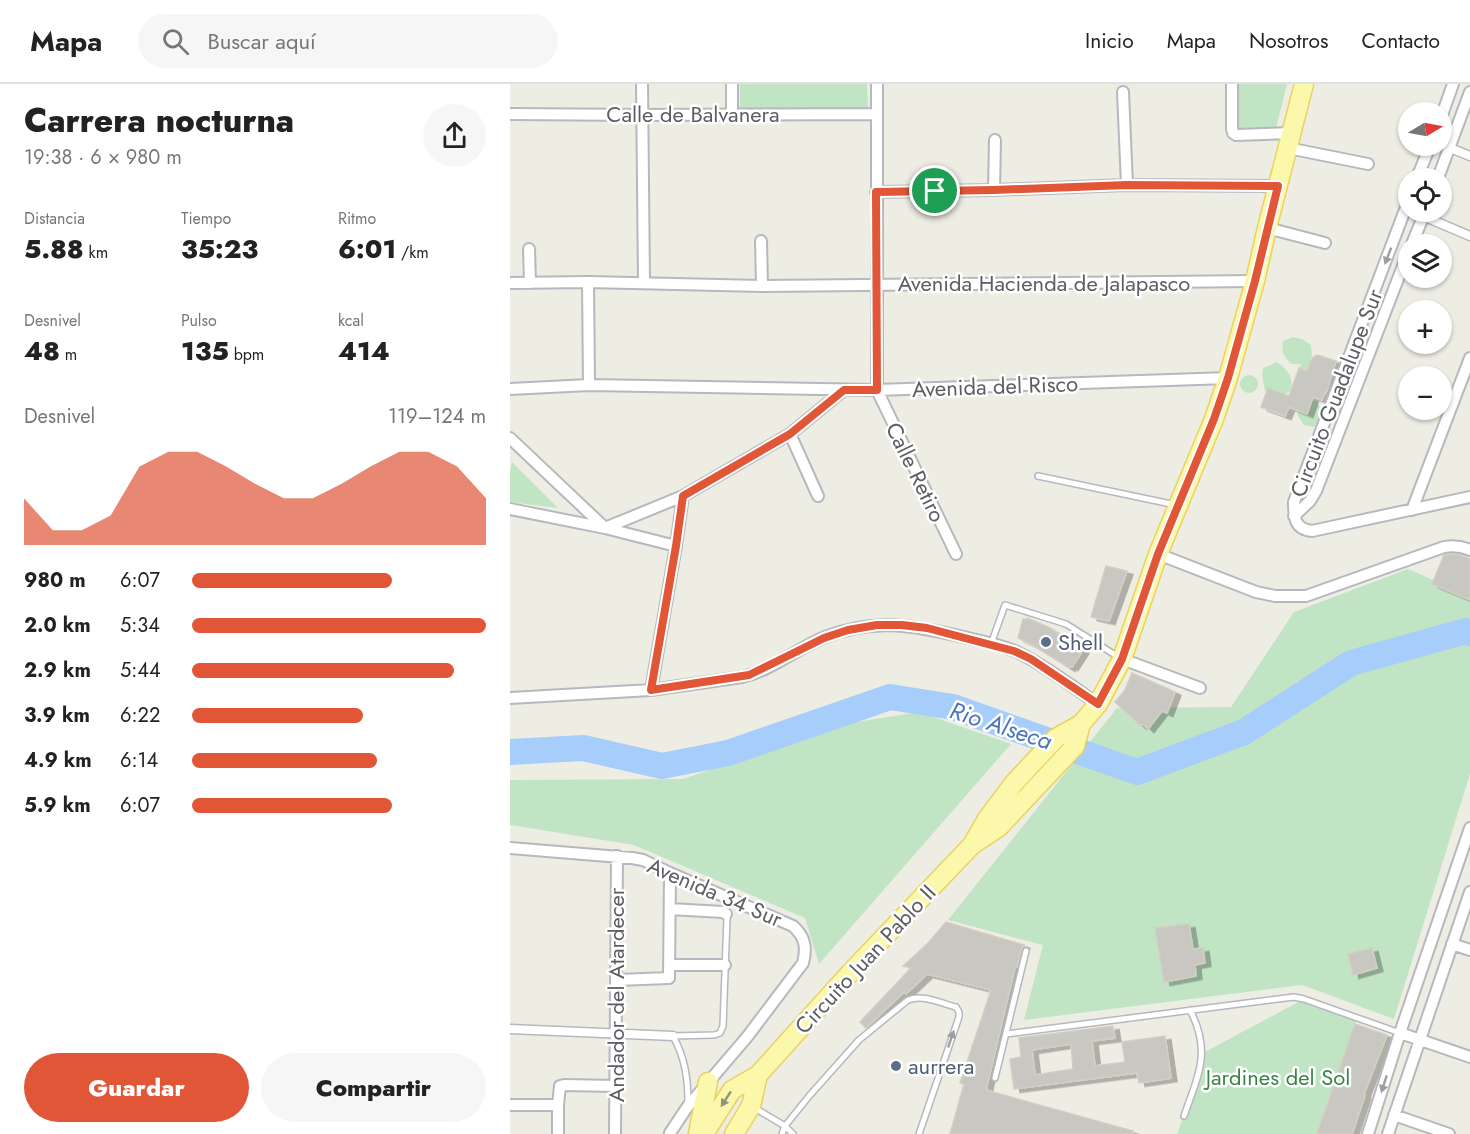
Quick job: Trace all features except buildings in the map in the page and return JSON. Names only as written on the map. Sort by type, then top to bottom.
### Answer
[{"type":"main road","name":"Circuito Juan Pablo II","points":[[972,845],[987,819],[1014,783],[1056,738],[1080,724],[1098,704],[1122,659],[1158,554],[1214,419],[1228,378],[1255,281],[1304,84]]},
{"type":"main road","name":"Circuito Juan Pablo II","points":[[704,1134],[732,1090],[758,1075],[850,973],[972,845],[999,826],[1075,746],[1080,724]]},
{"type":"main road","name":"Circuito Juan Pablo II","points":[[734,1134],[751,1106],[758,1075]]},
{"type":"main road","points":[[698,1134],[708,1082]]},
{"type":"street","points":[[642,84],[644,283]]},
{"type":"street","points":[[732,84],[732,114]]},
{"type":"street","points":[[877,84],[877,390]]},
{"type":"street","points":[[1232,84],[1232,129],[1236,135],[1290,141],[1368,165]]},
{"type":"street","points":[[1447,102],[1454,84]]},
{"type":"street","points":[[1123,92],[1127,185]]},
{"type":"street","points":[[1452,142],[1470,92]]},
{"type":"street","points":[[1448,98],[1466,104]]},
{"type":"street","name":"Calle de Balvanera","points":[[510,114],[876,114]]},
{"type":"street","points":[[994,190],[995,140]]},
{"type":"street","points":[[1452,149],[1470,156]]},
{"type":"street","points":[[876,192],[1127,185],[1278,186]]},
{"type":"street","name":"Circuito Guadalupe Sur","points":[[1294,516],[1294,502],[1400,222]]},
{"type":"street","points":[[1441,222],[1470,236]]},
{"type":"street","points":[[1267,228],[1325,243]]},
{"type":"street","points":[[761,241],[762,286]]},
{"type":"street","points":[[529,249],[530,283]]},
{"type":"street","name":"Circuito Guadalupe Sur","points":[[1294,516],[1310,501],[1316,491],[1398,279]]},
{"type":"street","name":"Avenida Hacienda de Jalapasco","points":[[510,283],[588,282],[762,286],[1255,281]]},
{"type":"street","points":[[588,282],[589,385]]},
{"type":"street","points":[[1369,304],[1386,310]]},
{"type":"street","points":[[1412,510],[1470,358]]},
{"type":"street","name":"Avenida del Risco","points":[[510,389],[589,385],[877,390],[1228,378]]},
{"type":"street","points":[[605,528],[683,496],[790,434],[844,390]]},
{"type":"street","name":"Calle Retiro","points":[[877,390],[956,554]]},
{"type":"street","points":[[790,434],[818,496]]},
{"type":"street","points":[[510,438],[605,528]]},
{"type":"street","points":[[651,690],[683,496]]},
{"type":"street","points":[[1294,516],[1301,528],[1312,531],[1470,497]]},
{"type":"street","points":[[510,509],[605,528],[676,546]]},
{"type":"street","points":[[1158,554],[1256,592],[1292,597],[1306,596],[1444,547],[1453,546],[1470,550]]},
{"type":"street","points":[[510,698],[651,690],[749,675],[824,638],[848,630],[877,625],[902,625],[927,628],[1014,651],[1031,659],[1098,704]]},
{"type":"street","points":[[1122,659],[1200,688]]},
{"type":"street","points":[[1368,1134],[1470,828]]},
{"type":"street","name":"Avenida 34 Sur","points":[[510,848],[643,860],[793,926],[799,932],[806,952],[803,963],[747,1037],[708,1082]]},
{"type":"street","name":"Andador del Atardecer","points":[[615,1134],[617,856]]},
{"type":"street","points":[[617,980],[669,978],[670,873]]},
{"type":"street","points":[[1388,1134],[1470,892]]},
{"type":"street","points":[[670,909],[726,914]]},
{"type":"street","points":[[1452,944],[1470,950]]},
{"type":"street","points":[[670,965],[725,965]]},
{"type":"street","points":[[510,1029],[673,1036]]},
{"type":"street","points":[[1400,1033],[1470,1057]]},
{"type":"street","points":[[670,1133],[708,1082]]},
{"type":"street","points":[[558,1134],[560,1086],[616,1086]]},
{"type":"street","points":[[510,1105],[558,1105]]},
{"type":"street","points":[[1394,1115],[1449,1134]]},
{"type":"lane","points":[[1038,476],[1177,506]]},
{"type":"lane","points":[[991,644],[1005,604],[1066,624],[1122,659]]},
{"type":"lane","points":[[688,1106],[684,1059],[673,1036],[720,1033],[723,1026],[726,914]]},
{"type":"lane","points":[[995,1078],[1026,951]]},
{"type":"lane","points":[[782,1134],[785,1126],[810,1095],[859,1040],[908,1000],[921,997],[956,1007],[959,1017],[919,1134]]},
{"type":"lane","points":[[1006,1034],[1294,997],[1400,1033]]},
{"type":"lane","points":[[1184,1116],[1201,1066],[1202,1043],[1190,1010]]},
{"type":"lane","points":[[751,1106],[785,1126],[793,1134]]},
{"type":"green space","points":[[740,84],[867,84],[868,111],[740,111]]},
{"type":"green space","points":[[1234,84],[1287,84],[1275,132],[1234,131]]},
{"type":"green space","points":[[1293,337],[1302,339],[1311,345],[1311,360],[1299,390],[1292,388],[1301,364],[1292,364],[1283,351],[1283,341]]},
{"type":"green space","points":[[1277,362],[1289,374],[1291,391],[1277,398],[1265,391],[1262,374],[1263,368]]},
{"type":"green space","points":[[1249,375],[1255,378],[1258,384],[1255,390],[1249,393],[1243,390],[1240,384],[1243,378]]},
{"type":"green space","points":[[1310,400],[1316,401],[1320,407],[1321,418],[1314,427],[1304,425],[1297,415]]},
{"type":"green space","points":[[512,462],[558,508],[510,502]]},
{"type":"green space","points":[[1408,569],[1470,596],[1470,774],[1394,1019],[1302,985],[1024,1020],[1043,945],[948,920],[1117,708],[1231,707],[1294,612]]},
{"type":"green space","points":[[919,712],[1011,744],[819,964],[805,918],[634,845],[510,825],[510,780],[683,779],[844,724]]},
{"type":"green space","name":"Jardines del Sol","points":[[1304,999],[1357,1018],[1317,1134],[1177,1134],[1201,1066],[1201,1054]]},
{"type":"waterway","name":"Rio Alseca","points":[[510,752],[583,748],[662,766],[728,753],[890,697],[953,707],[1137,772],[1244,732],[1351,663],[1466,631],[1470,633]]},
{"type":"place","name":"Shell","points":[[1046,642]]},
{"type":"place","name":"aurrera","points":[[896,1066]]},
{"type":"route","points":[[1127,185],[1278,186],[1255,281],[1214,419],[1158,554],[1122,659],[1098,704],[1031,659],[1014,651],[927,628],[902,625],[877,625],[848,630],[824,638],[749,675],[651,690],[683,496],[790,434],[844,390],[877,390],[876,192],[935,191],[1127,185]]}]
